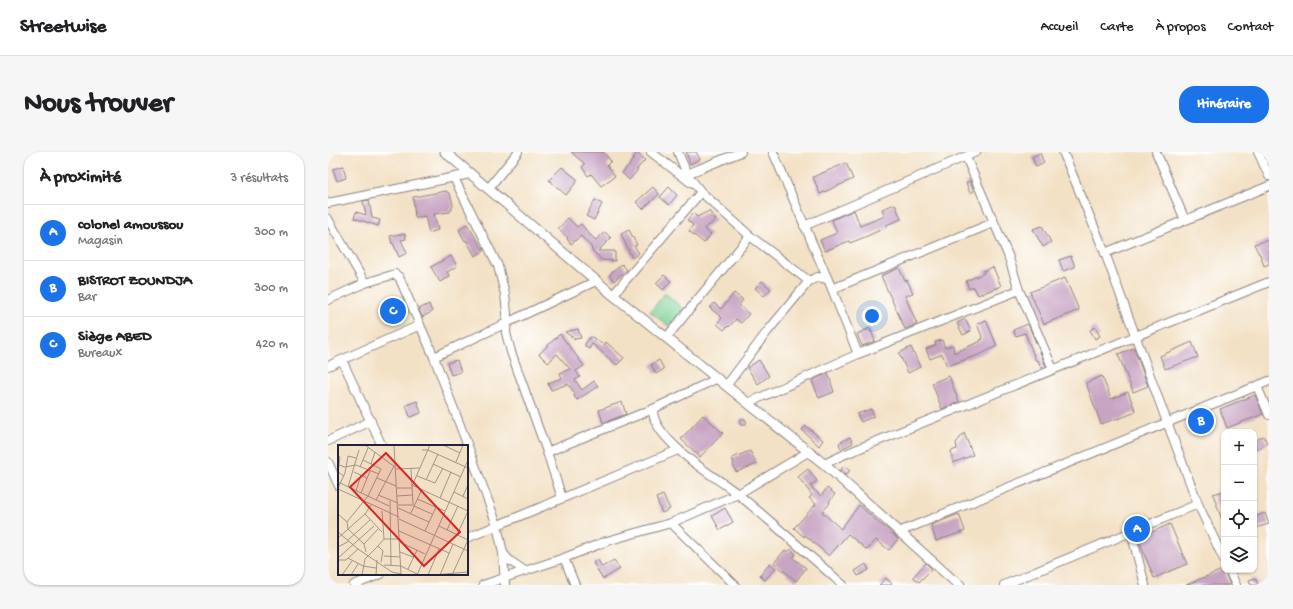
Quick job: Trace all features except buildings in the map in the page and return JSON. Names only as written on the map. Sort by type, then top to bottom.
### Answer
[{"type":"street","points":[[445,152],[613,295],[824,464],[954,583]]},
{"type":"street","points":[[488,189],[518,152]]},
{"type":"street","points":[[651,152],[694,184]]},
{"type":"street","points":[[678,152],[687,174],[701,192],[750,236],[809,281]]},
{"type":"street","points":[[687,174],[741,152]]},
{"type":"street","points":[[773,152],[832,289],[858,354]]},
{"type":"street","points":[[804,226],[976,152]]},
{"type":"street","points":[[1063,152],[1105,253],[1198,504],[1221,554]]},
{"type":"street","points":[[1156,152],[1185,220]]},
{"type":"street","points":[[1258,152],[1269,176]]},
{"type":"street","points":[[966,157],[1008,255],[1019,290],[1053,369]]},
{"type":"street","points":[[328,203],[470,174]]},
{"type":"street","points":[[454,178],[498,266],[505,294],[507,314],[506,333],[511,352],[562,498]]},
{"type":"street","points":[[1105,253],[1269,186]]},
{"type":"street","points":[[613,295],[701,192]]},
{"type":"street","points":[[328,219],[365,283]]},
{"type":"street","points":[[832,289],[993,223]]},
{"type":"street","points":[[666,338],[750,236]]},
{"type":"street","points":[[328,300],[365,283],[395,274],[399,277],[434,357],[467,445]]},
{"type":"street","points":[[726,386],[767,332],[809,281],[818,277],[827,279]]},
{"type":"street","points":[[434,357],[596,281]]},
{"type":"street","points":[[824,464],[842,455],[1135,335],[1269,282]]},
{"type":"street","points":[[748,403],[858,354],[1019,290]]},
{"type":"street","points":[[328,366],[420,326]]},
{"type":"street","points":[[342,360],[382,445]]},
{"type":"street","points":[[547,452],[653,409],[716,379]]},
{"type":"street","points":[[899,532],[1269,381]]},
{"type":"street","points":[[1257,386],[1269,415]]},
{"type":"street","points":[[653,409],[655,422],[678,450],[738,494],[843,585]]},
{"type":"street","points":[[328,441],[371,421]]},
{"type":"street","points":[[468,446],[497,525],[503,553],[504,582]]},
{"type":"street","points":[[468,538],[678,450]]},
{"type":"street","points":[[483,585],[504,582],[525,571],[607,541],[671,523],[738,494],[808,452]]},
{"type":"street","points":[[328,462],[338,484]]},
{"type":"street","points":[[1004,585],[1198,504]]},
{"type":"street","points":[[671,523],[735,585]]},
{"type":"street","points":[[1131,532],[1146,585]]},
{"type":"street","points":[[503,553],[509,560],[525,571]]},
{"type":"street","points":[[564,558],[574,585]]},
{"type":"street","points":[[1230,573],[1236,585]]},
{"type":"street","points":[[354,585],[379,575]]},
{"type":"green space","points":[[665,293],[684,309],[670,327],[650,312]]},
{"type":"place","name":"Siège ABED","points":[[393,311]]},
{"type":"place","name":"BISTROT ZOUNDJA","points":[[1201,421]]},
{"type":"place","name":"colonel amoussou","points":[[1137,529]]}]
